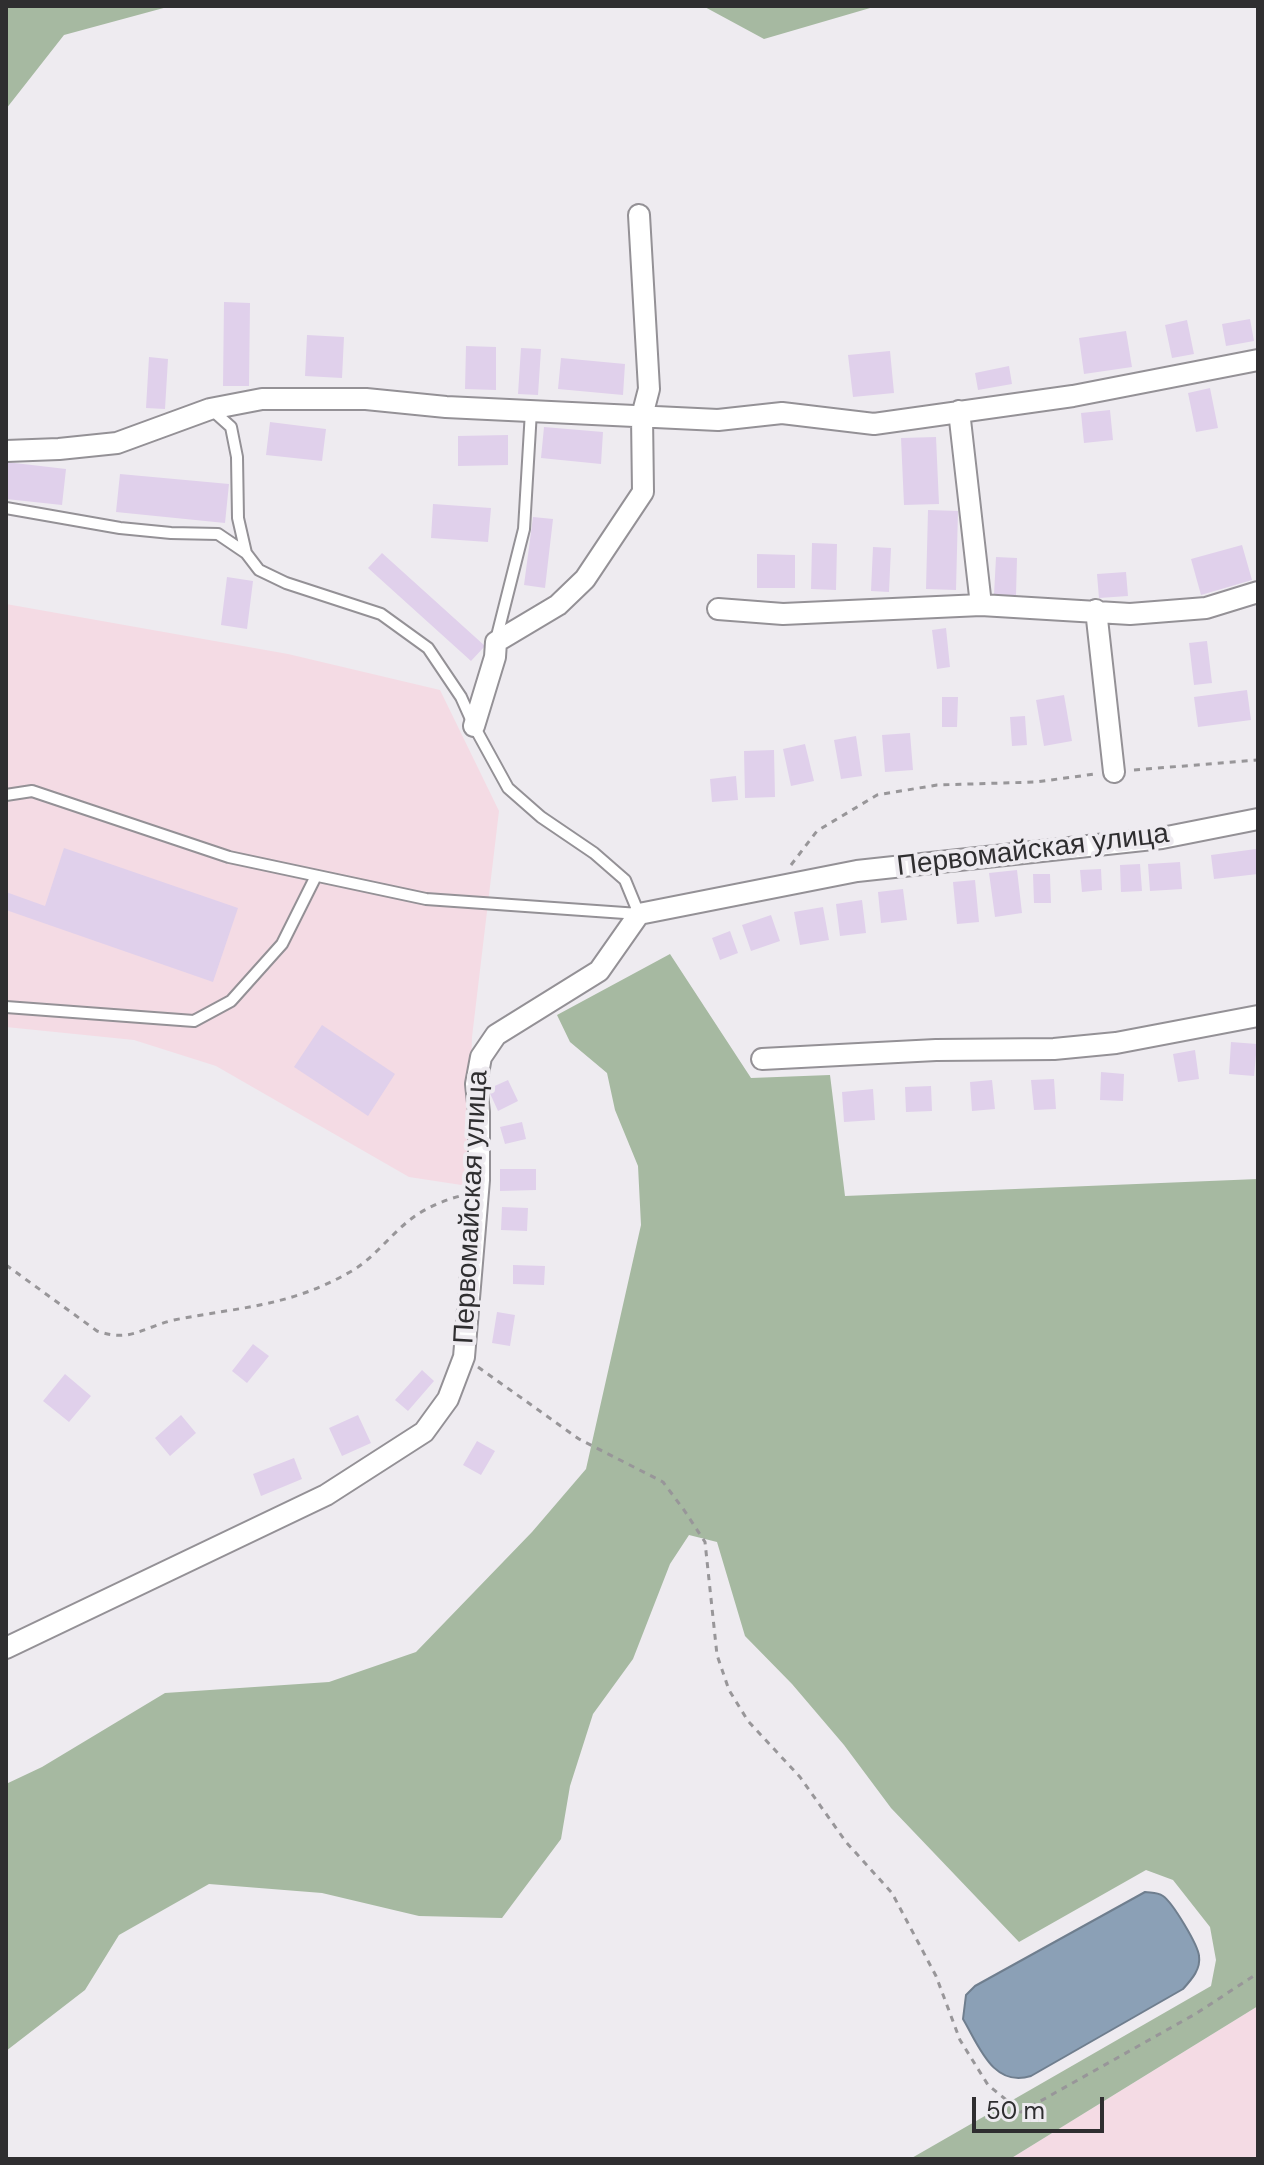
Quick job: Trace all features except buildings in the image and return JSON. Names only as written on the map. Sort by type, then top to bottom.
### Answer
[{"type":"street","points":[[474,726],[495,657],[496,642],[558,605],[585,579],[643,492],[642,416],[649,389],[639,215]]},
{"type":"street","points":[[6,451],[117,443],[210,409],[262,399],[366,399],[446,407],[718,420],[782,413],[874,424],[1073,396],[1258,360]]},
{"type":"street","points":[[959,411],[981,605]]},
{"type":"street","points":[[718,609],[783,614],[981,605],[1130,614],[1206,608],[1258,592]]},
{"type":"street","points":[[1096,610],[1114,772]]},
{"type":"street","name":"Первомайская улица","points":[[6,1648],[326,1495],[424,1432],[448,1399],[464,1357],[478,1190],[479,1112],[476,1084],[481,1057],[496,1035],[599,971],[639,914],[857,871],[1162,838],[1258,819]]},
{"type":"street","points":[[762,1059],[936,1050],[1054,1049],[1116,1043],[1258,1016]]},
{"type":"lane","points":[[210,409],[231,427],[237,457],[238,518],[246,553]]},
{"type":"lane","points":[[496,642],[524,529],[531,411]]},
{"type":"lane","points":[[6,508],[120,528],[218,534],[246,553],[259,570],[286,583],[381,614],[428,648],[461,697],[508,788],[625,880],[639,914],[426,899],[229,857],[32,791],[6,795]]},
{"type":"lane","points":[[6,1007],[194,1021],[231,1001],[282,944],[316,876]]},
{"type":"path","points":[[774,887],[817,831],[877,795],[937,785],[1036,782],[1258,760]]},
{"type":"path","points":[[6,1265],[97,1331],[114,1337],[138,1334],[170,1321],[270,1305],[319,1289],[354,1270],[414,1216],[445,1200],[478,1190]]},
{"type":"path","points":[[464,1357],[579,1439],[663,1482],[684,1510],[705,1542],[717,1655],[729,1690],[748,1721],[800,1777],[846,1842],[892,1893],[936,1976],[960,2040],[988,2085],[1021,2112],[1197,2013],[1258,1973]]},
{"type":"shaded area","points":[[6,604],[288,654],[440,690],[499,811],[472,1037],[468,1186],[409,1177],[216,1066],[134,1040],[6,1027]]},
{"type":"shaded area","points":[[1258,2006],[1258,2159],[1010,2159]]},
{"type":"green space","points":[[6,6],[171,6],[64,35],[6,109]]},
{"type":"green space","points":[[703,6],[877,6],[764,39]]},
{"type":"green space","points":[[670,954],[751,1078],[830,1075],[845,1196],[1258,1179],[1258,2006],[1010,2159],[910,2159],[1211,1986],[1216,1960],[1210,1927],[1173,1880],[1146,1870],[1019,1942],[891,1808],[844,1745],[792,1684],[745,1636],[717,1542],[689,1535],[670,1564],[633,1659],[593,1714],[570,1786],[561,1839],[502,1918],[419,1916],[322,1893],[209,1884],[119,1935],[85,1990],[6,2051],[6,1784],[42,1767],[165,1693],[329,1682],[416,1652],[532,1532],[586,1469],[641,1225],[638,1166],[615,1110],[607,1073],[570,1042],[557,1015]]},
{"type":"water","points":[[1145,1892],[1159,1894],[1167,1900],[1194,1943],[1199,1961],[1190,1981],[1183,1989],[1031,2076],[1018,2078],[997,2070],[982,2052],[963,2019],[966,1995],[975,1986]]}]
